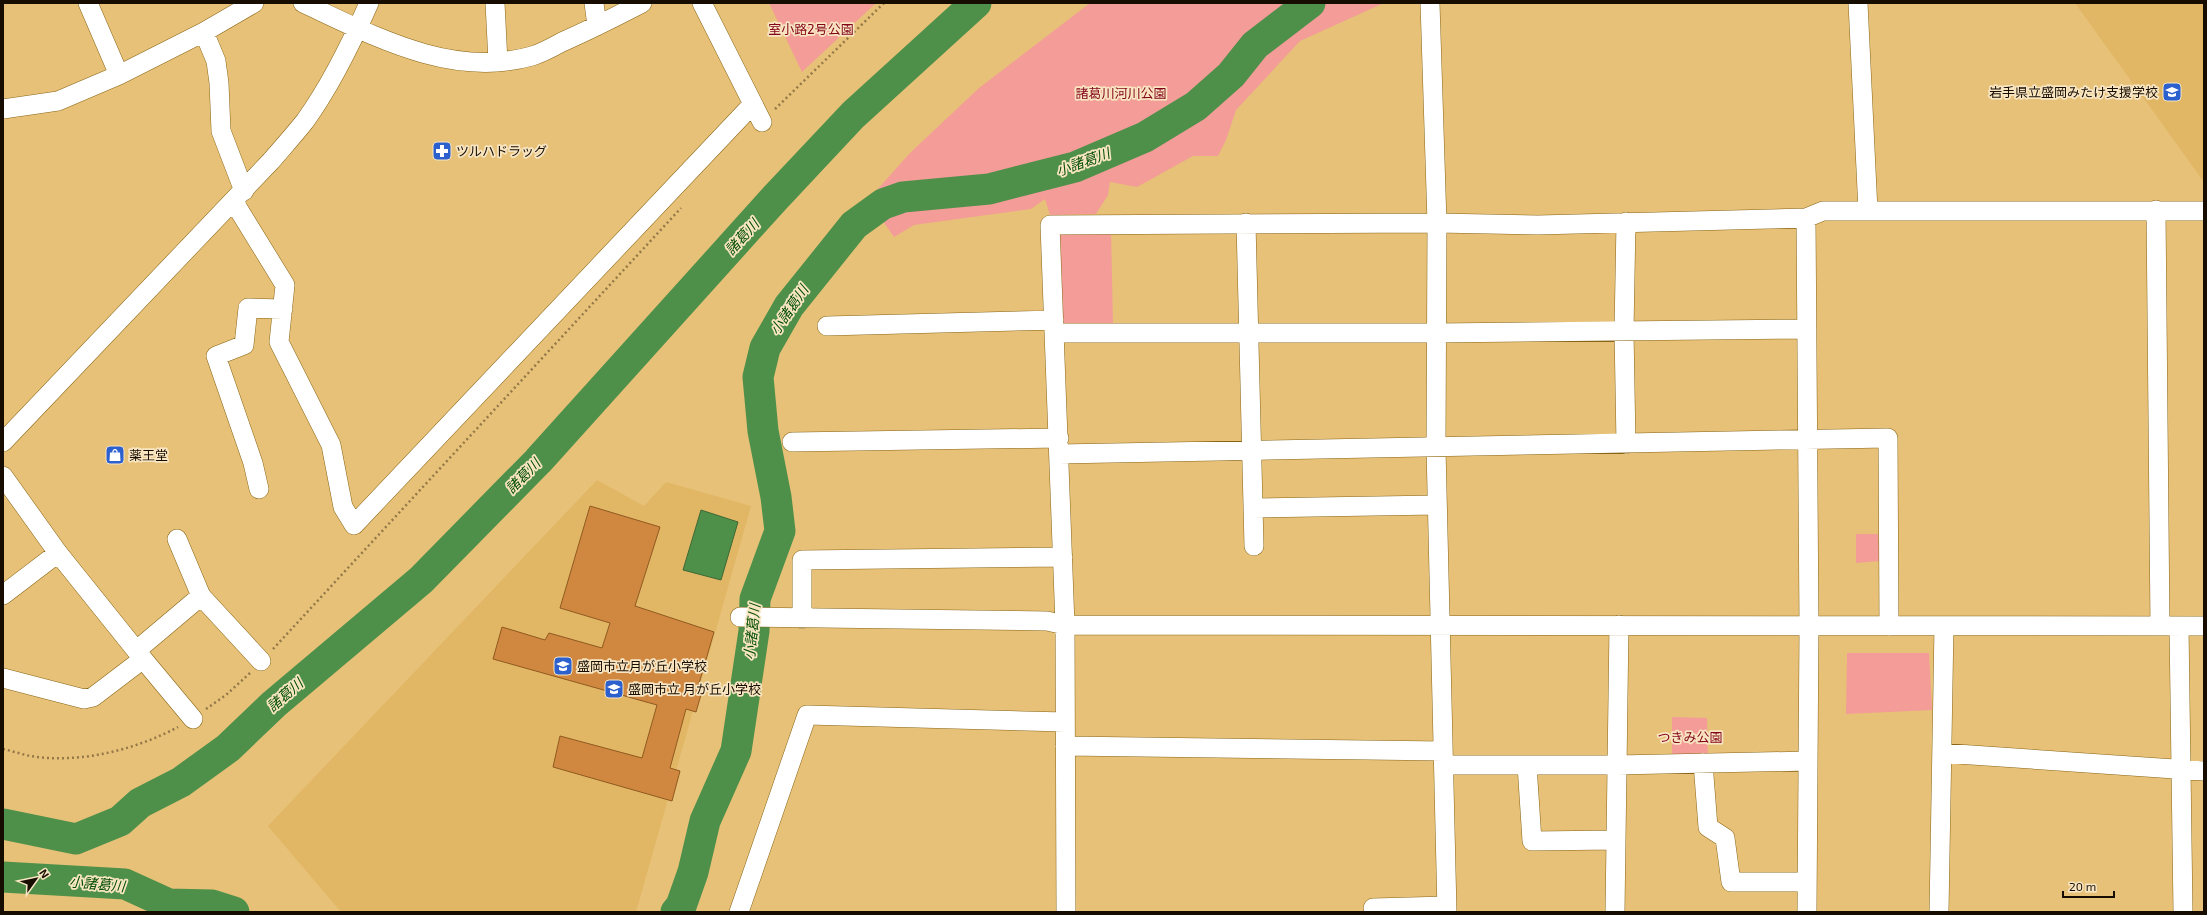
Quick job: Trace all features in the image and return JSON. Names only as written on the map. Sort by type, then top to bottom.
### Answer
[{"type":"street","points":[[88,3],[119,75]]},
{"type":"street","points":[[3,108],[58,101],[119,75],[204,32],[254,3]]},
{"type":"street","points":[[303,3],[358,29],[430,56],[471,63],[498,62],[532,56],[642,3]]},
{"type":"street","points":[[3,442],[239,196],[304,121],[328,86],[358,29],[369,3]]},
{"type":"street","points":[[495,3],[498,62]]},
{"type":"street","points":[[594,3],[597,26]]},
{"type":"street","points":[[702,3],[752,105],[762,122]]},
{"type":"street","points":[[1373,908],[1446,909],[1444,758],[1436,448],[1437,223],[1430,3]]},
{"type":"street","points":[[1858,3],[1868,211]]},
{"type":"street","points":[[204,32],[216,61],[219,83],[221,131],[239,196],[285,286],[279,342],[331,445],[343,507],[354,525],[752,105]]},
{"type":"street","points":[[2156,210],[2160,626]]},
{"type":"street","points":[[1066,912],[1065,625],[1050,225],[1437,223],[1538,225],[1806,218],[1823,211],[2204,210]]},
{"type":"street","points":[[1806,218],[1809,626],[1807,912]]},
{"type":"street","points":[[1626,222],[1624,331],[1626,444]]},
{"type":"street","points":[[1246,223],[1254,546]]},
{"type":"street","points":[[259,489],[253,463],[216,356],[244,345],[248,308],[283,309]]},
{"type":"street","points":[[827,326],[1054,327],[1249,333],[1437,333],[1806,329]]},
{"type":"street","points":[[792,442],[1059,446],[1252,451],[1888,438],[1889,626]]},
{"type":"street","points":[[3,476],[58,554],[193,719]]},
{"type":"street","points":[[1253,508],[1437,505]]},
{"type":"street","points":[[177,539],[201,596],[261,661]]},
{"type":"street","points":[[3,595],[58,554]]},
{"type":"street","points":[[802,619],[802,560],[1063,558]]},
{"type":"street","points":[[3,678],[84,700],[93,697],[140,655],[201,596]]},
{"type":"street","points":[[740,617],[1047,621],[1065,625],[2204,626]]},
{"type":"street","points":[[1615,912],[1619,625]]},
{"type":"street","points":[[1939,912],[1944,626]]},
{"type":"street","points":[[2179,626],[2183,912]]},
{"type":"street","points":[[739,912],[807,715],[1065,722]]},
{"type":"street","points":[[1065,746],[1444,758],[1527,765],[1617,765],[1808,761]]},
{"type":"street","points":[[1942,753],[2204,771]]},
{"type":"street","points":[[1703,763],[1708,827],[1725,838],[1731,882],[1807,882]]},
{"type":"street","points":[[1527,765],[1532,841],[1616,840]]},
{"type":"shaded area","name":"岩手県立盛岡みたけ支援学校","points":[[2075,3],[2204,3],[2204,182]]},
{"type":"shaded area","name":"盛岡市立月が丘小学校","points":[[597,480],[644,506],[666,482],[751,506],[636,912],[341,912],[268,826]]},
{"type":"shaded area","points":[[701,510],[738,522],[721,580],[683,570]]},
{"type":"green space","name":"室小路2号公園","points":[[769,3],[876,3],[802,72]]},
{"type":"green space","name":"諸葛川河川公園","points":[[1090,3],[1384,3],[1300,41],[1236,110],[1226,140],[1218,156],[1193,156],[1137,187],[1110,182],[1108,195],[1096,214],[1050,215],[1045,199],[1031,209],[914,225],[894,237],[868,200],[910,153],[979,88]]},
{"type":"green space","points":[[1111,231],[1113,325],[1063,326],[1060,232]]},
{"type":"green space","points":[[1856,534],[1878,534],[1880,561],[1856,563]]},
{"type":"green space","points":[[1847,653],[1929,653],[1932,710],[1846,714]]},
{"type":"green space","name":"つきみ公園","points":[[1672,717],[1707,718],[1708,757],[1672,759]]},
{"type":"building","points":[[590,506],[660,527],[635,606],[714,632],[698,687],[703,688],[696,712],[686,709],[670,768],[680,771],[672,801],[553,767],[560,736],[642,758],[657,705],[493,659],[502,627],[545,640],[549,633],[602,648],[610,623],[560,608]]},
{"type":"waterway","name":"諸葛川","points":[[3,824],[76,839],[120,821],[140,803],[181,782],[228,748],[274,704],[421,580],[538,461],[775,198],[853,115],[976,3]]},
{"type":"waterway","name":"小諸葛川","points":[[676,912],[681,906],[693,872],[705,821],[736,751],[754,631],[755,599],[780,531],[776,497],[763,431],[758,377],[765,348],[789,306],[854,225],[883,204],[903,197],[989,189],[1075,167],[1145,137],[1196,106],[1231,75],[1255,45],[1310,3]]},
{"type":"waterway","name":"小諸葛川","points":[[3,877],[125,884],[169,904],[212,905],[234,912]]},
{"type":"place","name":"岩手県立盛岡みたけ支援学校","points":[[2172,92]]},
{"type":"place","name":"ツルハドラッグ","points":[[442,151]]},
{"type":"place","name":"薬王堂","points":[[115,455]]},
{"type":"place","name":"盛岡市立月が丘小学校","points":[[563,666]]},
{"type":"place","name":"盛岡市立 月が丘小学校","points":[[614,689]]}]
